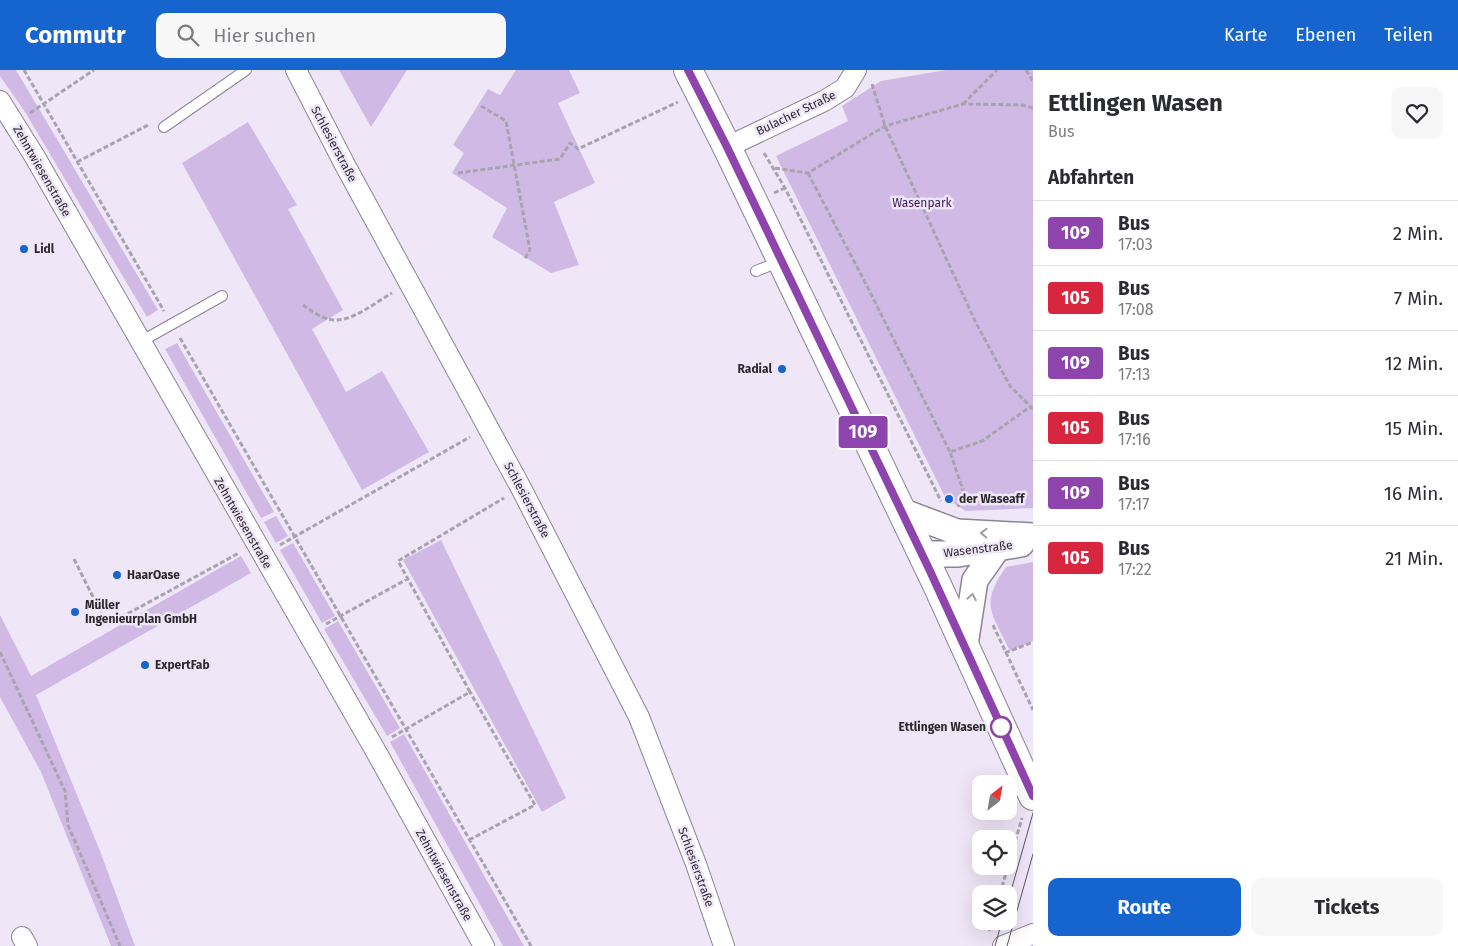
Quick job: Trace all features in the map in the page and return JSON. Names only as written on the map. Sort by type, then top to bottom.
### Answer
[{"type":"main road","points":[[694,81],[782,260],[922,554],[1033,796]]},
{"type":"street","name":"Schlesierstraße","points":[[296,70],[521,488],[639,717],[696,864],[724,946]]},
{"type":"street","name":"Bulacher Straße","points":[[727,147],[824,101],[845,88],[856,71]]},
{"type":"street","name":"Zehntwiesenstraße","points":[[5,113],[140,342],[258,550],[374,748],[484,946]]},
{"type":"street","name":"Wasenstraße","points":[[900,511],[957,532],[1033,536]]},
{"type":"street","name":"Wasenstraße","points":[[922,554],[958,554],[997,549],[1033,541]]},
{"type":"street","points":[[964,645],[975,580],[997,549]]},
{"type":"street","points":[[1003,946],[1033,934]]},
{"type":"lane","points":[[164,127],[246,70]]},
{"type":"lane","points":[[756,271],[782,260]]},
{"type":"lane","points":[[140,342],[222,296]]},
{"type":"path","points":[[24,70],[531,946]]},
{"type":"path","points":[[5,113],[44,104],[94,70]]},
{"type":"path","points":[[963,104],[996,70]]},
{"type":"path","points":[[1026,70],[1033,80]]},
{"type":"path","points":[[856,71],[870,75],[885,126],[976,323],[1010,386],[1031,408],[982,441],[950,452]]},
{"type":"path","points":[[458,174],[560,159],[570,143],[578,148],[694,81]]},
{"type":"path","points":[[775,168],[808,173],[885,126],[963,104],[1022,105],[1033,108]]},
{"type":"path","points":[[481,106],[506,121],[530,250],[524,260]]},
{"type":"path","points":[[77,162],[156,121],[164,127]]},
{"type":"path","points":[[727,147],[763,151],[775,168],[944,506]]},
{"type":"path","points":[[808,173],[870,290],[950,452],[964,493],[957,510]]},
{"type":"path","points":[[303,305],[324,318],[335,320],[349,317],[410,283]]},
{"type":"path","points":[[74,559],[107,625],[258,550],[294,537],[488,427]]},
{"type":"path","points":[[469,840],[535,804],[470,692],[398,561],[521,488]]},
{"type":"path","points":[[307,634],[408,578]]},
{"type":"path","points":[[992,624],[1031,702],[1033,710]]},
{"type":"path","points":[[1006,653],[1033,642]]},
{"type":"path","points":[[0,652],[65,791],[68,825],[120,946]]},
{"type":"path","points":[[374,748],[470,692]]},
{"type":"green space","points":[[0,70],[16,70],[158,310],[147,317],[25,112],[0,76]]},
{"type":"green space","points":[[339,70],[407,70],[371,127]]},
{"type":"green space","points":[[516,70],[569,70],[580,93],[558,103],[595,183],[554,202],[579,265],[551,273],[492,237],[507,208],[452,173],[464,153],[453,145],[488,89],[500,95]]},
{"type":"green space","name":"Wasenpark","points":[[946,70],[1033,70],[1033,508],[966,511],[946,499],[776,156],[848,121],[842,106],[881,81]]},
{"type":"green space","points":[[248,122],[297,205],[288,209],[343,310],[312,329],[346,392],[382,371],[429,452],[362,490],[182,163]]},
{"type":"green space","points":[[177,343],[274,512],[261,518],[165,349]]},
{"type":"green space","points":[[276,516],[288,536],[276,543],[264,522]]},
{"type":"green space","points":[[441,540],[566,798],[542,812],[403,560]]},
{"type":"green space","points":[[293,543],[335,616],[322,623],[280,550]]},
{"type":"green space","points":[[241,556],[251,573],[36,695],[100,851],[135,946],[111,946],[41,772],[0,697],[0,615],[31,676]]},
{"type":"green space","points":[[1033,562],[1033,641],[1010,651],[991,609],[993,591],[1006,567]]},
{"type":"green space","points":[[338,621],[400,728],[387,736],[324,629]]},
{"type":"green space","points":[[404,734],[524,946],[503,946],[390,742]]},
{"type":"tram line","points":[[1013,885],[1033,813]]},
{"type":"tram line","points":[[1007,946],[1033,854]]},
{"type":"tram line","points":[[995,946],[999,930]]},
{"type":"bus line","name":"109","points":[[688,70],[782,260],[930,571],[1033,796]]},
{"type":"place","name":"Lidl","points":[[24,249]]},
{"type":"place","name":"Radial","points":[[782,369]]},
{"type":"place","name":"der Waseaff","points":[[949,499]]},
{"type":"place","name":"HaarOase","points":[[117,575]]},
{"type":"place","name":"Müller Ingenieurplan GmbH","points":[[75,612]]},
{"type":"place","name":"ExpertFab","points":[[145,665]]},
{"type":"place","name":"Ettlingen Wasen","points":[[1001,727]]}]
